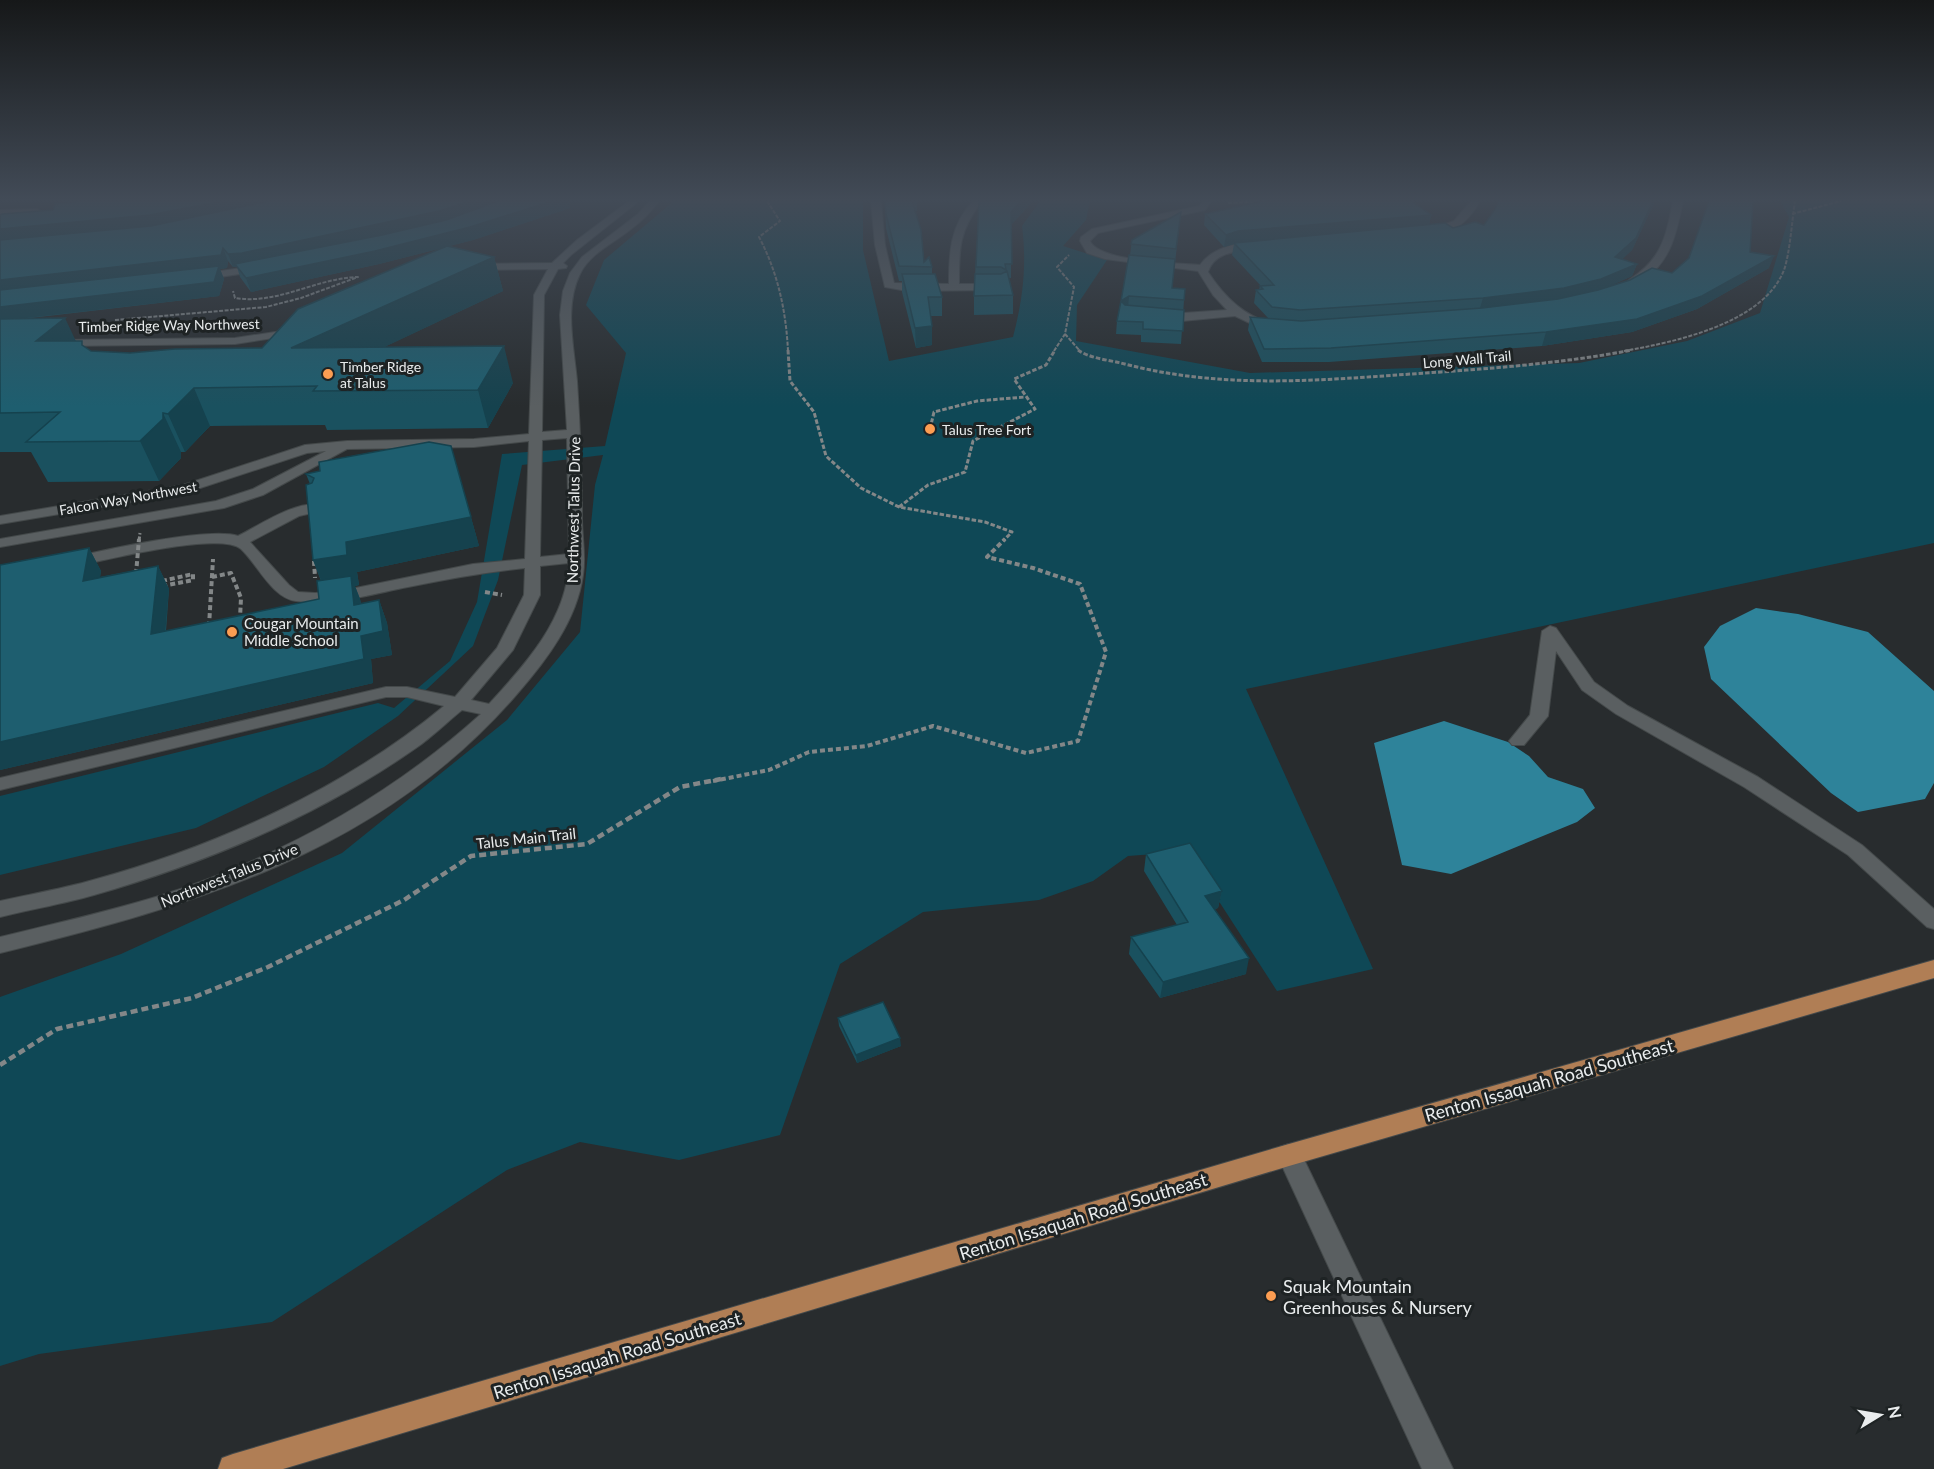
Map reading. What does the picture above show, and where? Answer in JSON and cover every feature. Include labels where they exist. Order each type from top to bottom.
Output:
[{"type":"main road","name":"Renton Issaquah Road Southeast","points":[[233,1469],[1289,1155],[1934,969]]},
{"type":"street","points":[[219,270],[189,274],[232,273],[244,270]]},
{"type":"street","points":[[0,909],[104,884],[210,847],[281,818],[352,780],[411,742],[459,703],[487,673],[524,620],[532,595],[539,295],[552,270]]},
{"type":"street","name":"Northwest Talus Drive","points":[[0,945],[106,919],[180,897],[305,845],[376,804],[440,760],[494,711],[537,659],[568,605],[575,582],[574,434],[566,296],[570,280],[576,270]]},
{"type":"street","points":[[886,270],[889,285],[907,288],[1001,287]]},
{"type":"street","points":[[954,270],[954,287]]},
{"type":"street","points":[[1204,270],[1206,277],[1234,313],[1253,323],[1276,327]]},
{"type":"street","points":[[1619,289],[1651,270]]},
{"type":"street","points":[[1149,316],[1182,318],[1234,313]]},
{"type":"street","name":"Timber Ridge Way Northwest","points":[[42,343],[235,341],[271,337],[309,327]]},
{"type":"street","points":[[224,353],[235,341]]},
{"type":"street","points":[[134,354],[148,342]]},
{"type":"street","name":"Falcon Way Northwest","points":[[0,520],[185,489],[305,449],[347,445],[465,443],[574,434]]},
{"type":"street","points":[[0,543],[230,502],[258,492],[347,445]]},
{"type":"street","points":[[240,541],[294,513],[316,508]]},
{"type":"street","points":[[56,564],[194,538],[229,538],[240,541],[283,588],[294,596],[315,598],[341,596],[473,569],[575,558]]},
{"type":"street","points":[[1518,741],[1539,716],[1550,631],[1588,686],[1622,710],[1751,782],[1856,850],[1934,921]]},
{"type":"street","points":[[0,784],[374,694],[407,692],[494,711]]},
{"type":"street","points":[[1289,1155],[1438,1469]]},
{"type":"path","name":"Talus Main Trail","points":[[0,1065],[57,1029],[192,998],[268,967],[405,900],[471,856],[587,844],[680,787],[769,770],[809,752],[867,746],[933,726],[1026,753],[1078,741],[1106,652],[1080,584],[1033,568],[987,557],[1012,532],[985,522],[899,507],[861,488],[826,456],[814,412],[790,381],[787,329],[774,270]]},
{"type":"path","points":[[899,507],[928,485],[965,472],[973,441],[1035,409],[1014,379],[1046,365],[1065,334],[1074,287],[1059,270]]},
{"type":"path","name":"Long Wall Trail","points":[[1065,334],[1080,352],[1162,374],[1245,382],[1340,379],[1578,360],[1664,344],[1730,322],[1768,295],[1784,270]]},
{"type":"path","points":[[105,322],[267,307],[312,295],[358,277],[319,283],[249,301],[236,298],[231,285],[232,273]]},
{"type":"path","points":[[930,429],[934,412],[977,401],[1026,396]]},
{"type":"path","points":[[136,576],[140,533]]},
{"type":"path","points":[[208,633],[214,559],[210,553]]},
{"type":"path","points":[[133,562],[144,560]]},
{"type":"path","points":[[314,560],[316,582]]},
{"type":"path","points":[[212,577],[231,573],[241,598],[239,626]]},
{"type":"path","points":[[158,582],[193,574],[193,580],[162,586]]},
{"type":"path","points":[[240,618],[250,616]]},
{"type":"shaded area","points":[[600,270],[868,270],[889,361],[1013,337],[1023,270],[1101,270],[1077,305],[1076,341],[1250,373],[1579,363],[1687,341],[1760,313],[1773,270],[1934,270],[1934,543],[1246,689],[1373,969],[1277,991],[1198,869],[1168,853],[1128,856],[1093,881],[1039,900],[923,912],[840,964],[780,1135],[679,1160],[580,1142],[507,1170],[272,1322],[39,1354],[0,1366],[0,997],[121,954],[342,853],[507,720],[580,632],[595,485],[603,455],[522,465],[498,580],[473,646],[398,716],[324,767],[196,828],[0,875],[0,796],[378,703],[394,708],[450,661],[477,602],[502,454],[605,446],[626,353],[586,305]]},
{"type":"shaded area","points":[[1756,608],[1798,614],[1868,632],[1934,691],[1934,783],[1925,799],[1858,812],[1831,793],[1711,679],[1704,647],[1720,626]]},
{"type":"shaded area","points":[[1444,721],[1508,742],[1529,756],[1548,777],[1583,789],[1595,808],[1577,822],[1451,874],[1402,865],[1374,743]]},
{"type":"building","points":[[0,270],[92,270],[0,280]]},
{"type":"building","points":[[187,270],[218,270],[214,282],[0,307],[0,290]]},
{"type":"building","points":[[239,270],[286,270],[246,278]]},
{"type":"building","points":[[391,270],[466,270],[291,348],[504,346],[478,390],[313,391],[317,386],[194,388],[168,414],[163,413],[163,419],[140,441],[26,442],[60,412],[0,413],[0,319],[65,318],[36,341],[82,341],[82,345],[91,351],[130,353],[175,349],[262,348],[298,309]]},
{"type":"building","points":[[1126,270],[1174,270],[1172,288],[1185,289],[1184,300],[1129,296],[1121,301]]},
{"type":"building","points":[[1259,270],[1624,270],[1601,279],[1564,288],[1483,298],[1300,310],[1272,307],[1256,290],[1263,289],[1260,286],[1274,285]]},
{"type":"building","points":[[1649,270],[1672,273],[1676,270],[1750,270],[1702,296],[1637,319],[1546,332],[1331,348],[1264,349],[1250,317],[1301,321],[1482,308],[1558,299],[1598,290],[1630,280]]},
{"type":"building","points":[[1007,271],[1013,295],[974,296],[975,274],[1001,274]]},
{"type":"building","points":[[902,274],[935,274],[942,297],[928,297],[932,326],[915,328]]},
{"type":"building","points":[[1121,301],[1125,305],[1184,310],[1183,331],[1143,329],[1143,322],[1117,321]]},
{"type":"building","points":[[429,442],[451,446],[471,517],[346,542],[347,555],[313,560],[306,485],[312,483],[314,478],[306,474],[320,471],[319,462]]},
{"type":"building","name":"Cougar Mountain Middle School","points":[[89,548],[83,581],[158,566],[151,634],[319,599],[317,581],[351,576],[354,605],[379,600],[383,631],[361,636],[364,659],[0,742],[0,565]]},
{"type":"building","points":[[1190,843],[1222,891],[1205,896],[1249,958],[1163,982],[1131,937],[1188,922],[1146,854]]},
{"type":"building","points":[[883,1002],[900,1038],[856,1055],[838,1018]]},
{"type":"place","name":"Timber Ridge at Talus","points":[[328,374]]},
{"type":"place","name":"Talus Tree Fort","points":[[930,429]]},
{"type":"place","name":"Cougar Mountain Middle School","points":[[232,632]]},
{"type":"place","name":"Squak Mountain Greenhouses & Nursery","points":[[1271,1296]]}]
